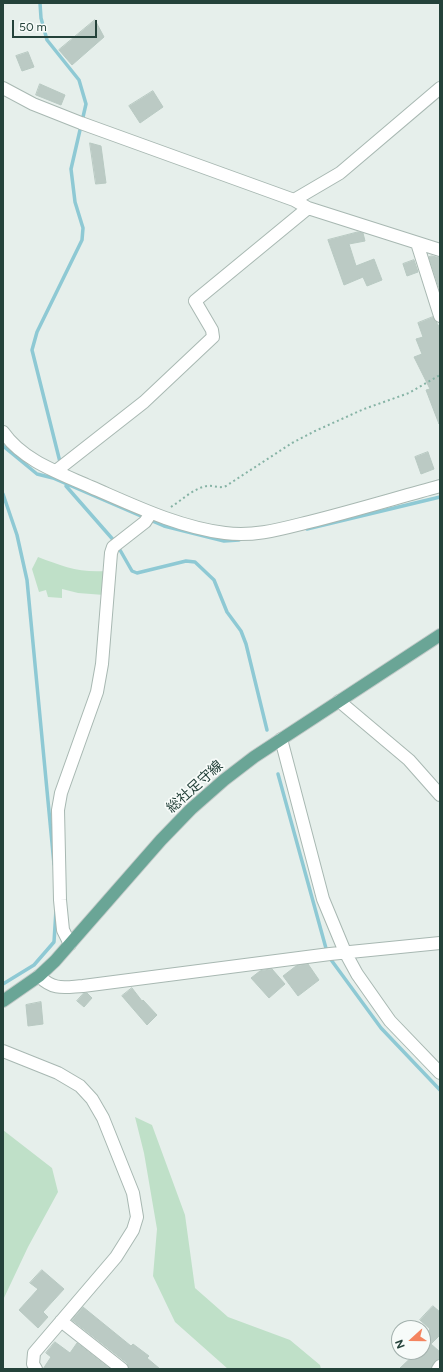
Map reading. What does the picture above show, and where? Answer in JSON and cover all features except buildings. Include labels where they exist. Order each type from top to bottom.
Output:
[{"type":"main road","name":"総社足守線","points":[[3,1000],[39,976],[70,944],[161,840],[191,809],[224,780],[281,739],[440,635]]},
{"type":"street","points":[[3,88],[33,104],[81,123],[294,200],[308,208],[440,250]]},
{"type":"street","points":[[294,200],[340,173],[440,88]]},
{"type":"street","points":[[56,471],[144,402],[213,337],[212,330],[195,300],[308,208]]},
{"type":"street","points":[[417,243],[440,316]]},
{"type":"street","points":[[3,432],[9,441],[33,460],[151,517],[226,534],[262,533],[337,515],[440,486]]},
{"type":"street","points":[[70,944],[63,930],[60,900],[58,810],[61,793],[97,692],[102,664],[111,553],[116,544],[151,517]]},
{"type":"street","points":[[339,701],[409,760],[440,795]]},
{"type":"street","points":[[281,739],[323,898],[345,952],[357,974],[390,1021],[440,1073]]},
{"type":"street","points":[[39,976],[52,986],[61,988],[327,954],[440,943]]},
{"type":"street","points":[[3,1051],[58,1073],[80,1086],[92,1099],[103,1118],[133,1194],[137,1217],[133,1230],[116,1257],[34,1353],[33,1364],[36,1369]]},
{"type":"street","points":[[62,1321],[122,1369]]},
{"type":"path","points":[[151,517],[200,488],[210,485],[223,488],[292,442],[364,409],[409,394],[440,375]]},
{"type":"green space","points":[[38,557],[79,570],[106,571],[104,595],[78,593],[62,589],[62,598],[48,597],[46,590],[39,592],[32,569]]},
{"type":"green space","points":[[135,1117],[152,1125],[185,1215],[195,1288],[228,1317],[290,1340],[320,1365],[321,1369],[228,1369],[175,1322],[153,1276],[157,1229],[144,1153]]},
{"type":"green space","points":[[3,1130],[52,1168],[58,1192],[28,1247],[3,1300]]},
{"type":"waterway","points":[[40,3],[41,18],[47,40],[79,80],[86,104],[71,169],[75,202],[83,228],[82,240],[37,332],[32,350],[60,462]]},
{"type":"waterway","points":[[3,446],[37,474],[53,478],[164,526],[224,541],[239,540]]},
{"type":"waterway","points":[[66,486],[116,543],[132,571],[137,573],[186,561],[195,562],[214,580],[227,612],[241,631],[246,644],[267,730]]},
{"type":"waterway","points":[[3,494],[17,535],[27,580],[54,864]]},
{"type":"waterway","points":[[307,529],[440,497]]},
{"type":"waterway","points":[[278,774],[327,952]]},
{"type":"waterway","points":[[3,984],[34,965],[54,942],[56,910]]},
{"type":"waterway","points":[[329,957],[381,1028],[440,1090]]}]
